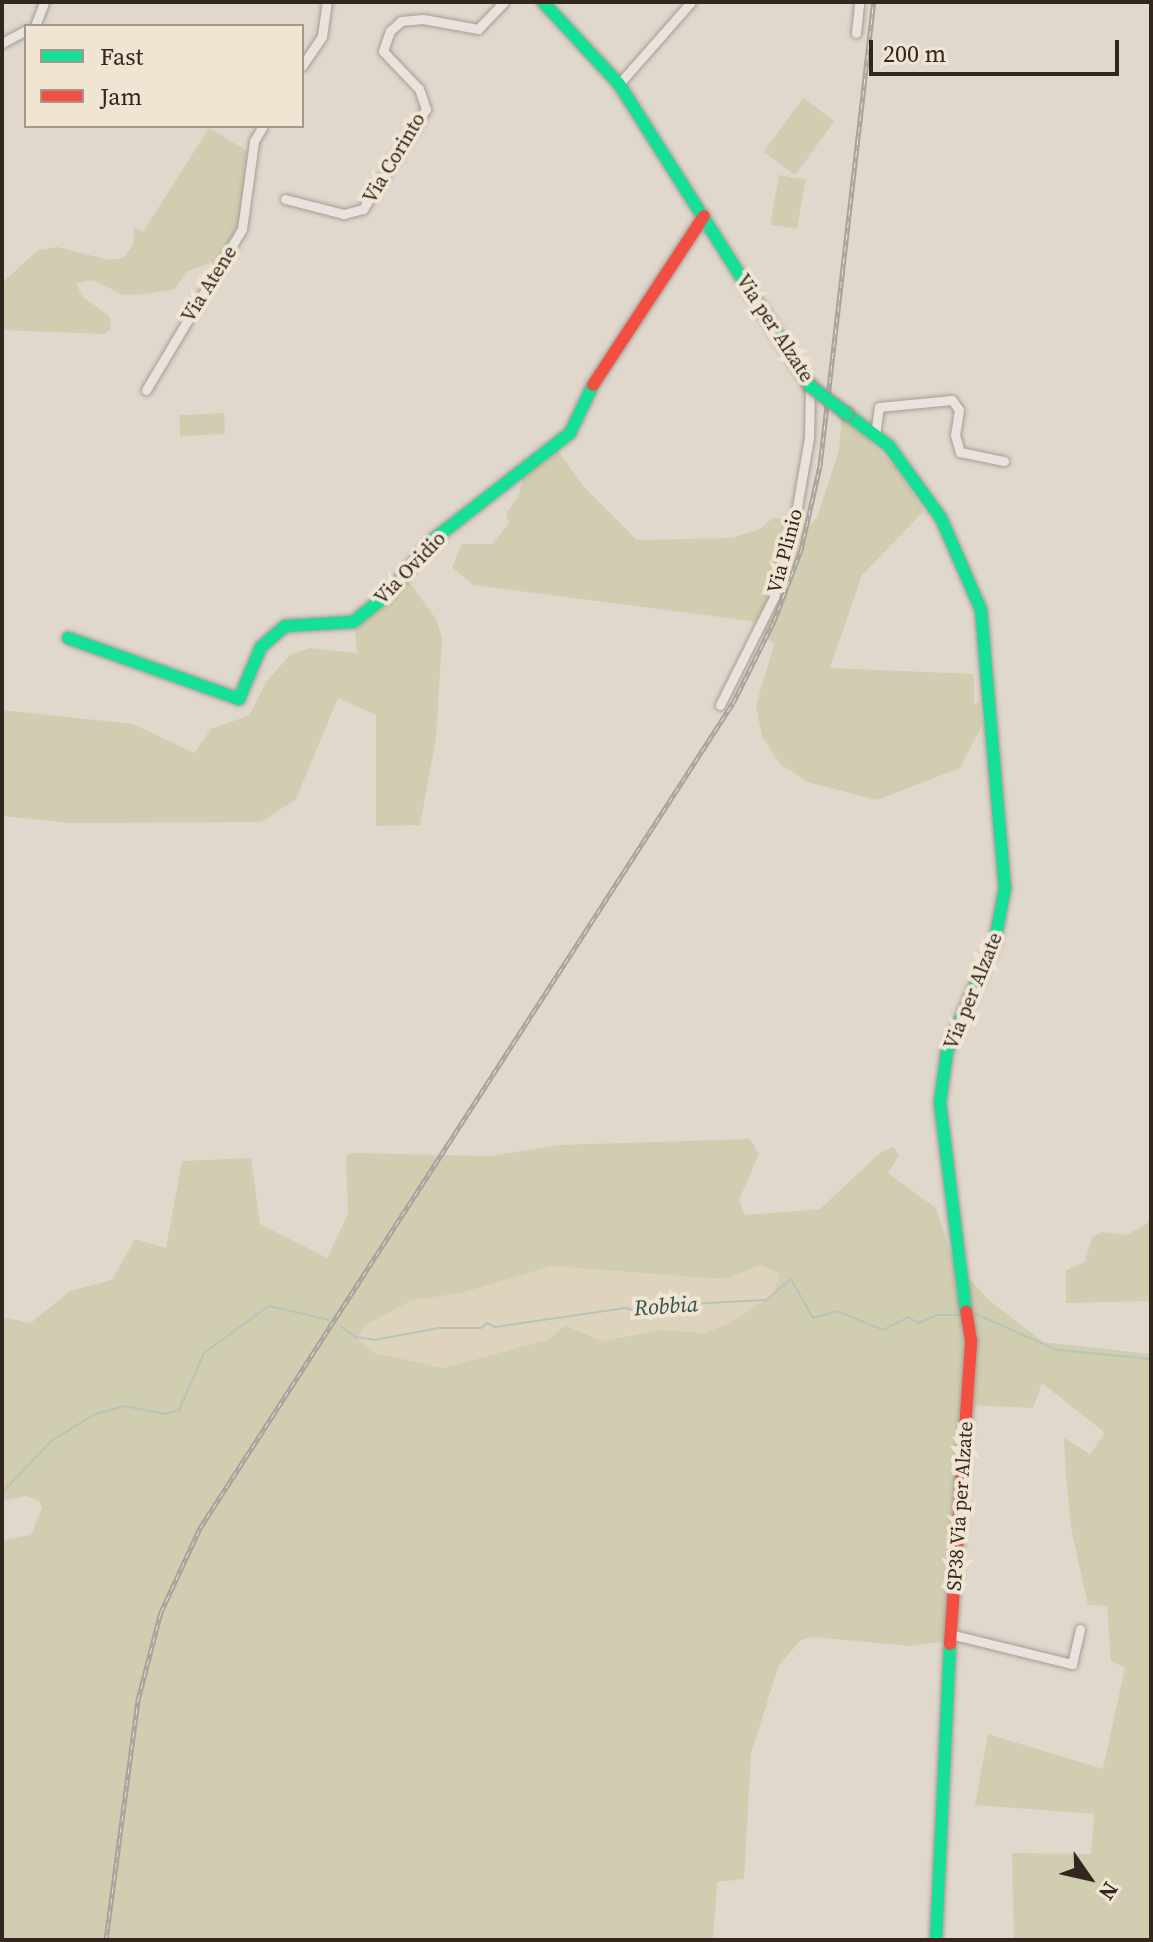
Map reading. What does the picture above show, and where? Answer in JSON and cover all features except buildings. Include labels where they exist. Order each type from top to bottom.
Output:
[{"type":"street","points":[[36,24],[44,2]]},
{"type":"street","points":[[304,63],[322,36],[327,2]]},
{"type":"street","name":"Via Corinto","points":[[285,199],[344,214],[363,209],[426,109],[419,89],[383,51],[390,31],[401,21],[423,19],[478,29],[504,2]]},
{"type":"street","name":"Via per Alzate","points":[[543,2],[619,84],[810,386],[889,446],[941,518],[981,610],[1004,904],[995,940],[956,1028],[943,1075]]},
{"type":"street","points":[[619,84],[691,2]]},
{"type":"street","points":[[856,33],[859,2]]},
{"type":"street","points":[[2,43],[24,31]]},
{"type":"street","name":"Via Atene","points":[[146,390],[242,229],[254,141],[262,128]]},
{"type":"street","name":"Via Ovidio","points":[[68,638],[239,699],[261,647],[285,626],[353,622],[387,595],[434,539],[570,433],[592,387],[704,216]]},
{"type":"street","name":"Via Plinio","points":[[720,705],[774,597],[796,513],[809,438],[810,386]]},
{"type":"street","points":[[875,435],[879,407],[952,400],[959,410],[955,435],[960,452],[1004,461]]},
{"type":"street","name":"SP38 Via per Alzate","points":[[936,1940],[950,1634],[971,1341],[941,1142],[943,1075]]},
{"type":"street","points":[[950,1634],[1072,1664],[1080,1629]]},
{"type":"shaded area","points":[[803,98],[835,121],[795,175],[764,152]]},
{"type":"shaded area","points":[[209,128],[247,151],[240,224],[220,259],[186,272],[175,289],[147,294],[123,295],[93,280],[77,283],[81,295],[110,317],[111,329],[104,334],[2,330],[2,283],[38,250],[57,247],[109,260],[123,258],[133,245],[134,227],[143,232]]},
{"type":"shaded area","points":[[779,175],[806,180],[797,229],[770,224]]},
{"type":"shaded area","points":[[224,413],[225,434],[180,436],[179,415]]},
{"type":"shaded area","points":[[842,414],[895,467],[924,511],[862,575],[830,668],[974,674],[974,703],[979,703],[982,725],[960,768],[877,800],[808,782],[780,764],[762,737],[756,705],[774,645],[751,621],[473,585],[452,567],[462,544],[492,544],[509,523],[506,514],[518,497],[529,458],[553,443],[583,486],[637,540],[732,538],[760,529],[774,517],[808,527],[817,518],[839,450]]},
{"type":"shaded area","points":[[406,578],[436,619],[442,638],[436,738],[420,825],[376,826],[376,715],[338,698],[296,799],[261,822],[71,823],[2,816],[2,710],[133,724],[194,753],[211,729],[250,715],[266,682],[291,654],[310,648],[357,653],[355,630]]},
{"type":"shaded area","points":[[750,1139],[759,1154],[739,1200],[745,1215],[820,1209],[881,1152],[893,1147],[899,1155],[888,1173],[936,1208],[953,1261],[989,1300],[1043,1342],[1151,1354],[1151,1940],[1014,1940],[1012,1853],[1091,1854],[1094,1814],[975,1805],[988,1734],[1103,1769],[1125,1668],[1111,1661],[1107,1606],[1088,1605],[1071,1528],[1066,1476],[1064,1438],[1090,1454],[1105,1433],[1042,1383],[1033,1408],[968,1405],[955,1640],[910,1646],[812,1637],[801,1640],[779,1665],[751,1753],[744,1879],[717,1882],[713,1940],[2,1940],[2,1540],[31,1535],[42,1508],[39,1501],[26,1496],[2,1501],[2,1317],[31,1323],[70,1291],[112,1280],[135,1239],[166,1248],[182,1161],[251,1158],[260,1224],[327,1258],[348,1214],[346,1156],[352,1153],[490,1156],[559,1145]],"holes":[[[761,1265],[779,1273],[774,1294],[728,1324],[704,1333],[659,1330],[602,1341],[565,1325],[550,1339],[444,1368],[374,1353],[357,1338],[364,1326],[410,1301],[465,1292],[552,1266],[727,1278]]]},
{"type":"shaded area","points":[[1151,1221],[1151,1301],[1066,1303],[1066,1270],[1085,1262],[1092,1237],[1103,1232],[1127,1235]]},
{"type":"shaded area","points":[[761,1265],[779,1273],[774,1294],[728,1324],[704,1333],[630,1334],[602,1341],[571,1326],[543,1342],[444,1368],[374,1353],[357,1338],[364,1326],[410,1301],[465,1292],[552,1266],[707,1278]]},
{"type":"waterway","name":"Robbia","points":[[340,1326],[356,1337],[374,1340],[439,1328],[481,1328],[487,1323],[495,1327],[626,1308],[637,1312],[654,1306],[766,1300],[791,1279],[813,1318],[837,1311],[883,1330],[908,1317],[919,1323],[936,1315],[960,1315]]},
{"type":"waterway","name":"Robbia","points":[[2,1493],[51,1441],[95,1414],[124,1406],[165,1414],[179,1410],[204,1353],[269,1306],[329,1320]]},
{"type":"waterway","points":[[976,1314],[1057,1350],[1151,1359]]},
{"type":"railway","points":[[106,1940],[138,1700],[161,1612],[200,1528],[733,703],[774,621],[801,550],[820,466],[874,2]]},
{"type":"traffic: fast","points":[[543,2],[619,84],[810,386]]},
{"type":"traffic: fast","points":[[68,638],[239,699],[261,647],[285,626],[353,622],[387,595],[434,539],[570,433],[593,385]]},
{"type":"traffic: fast","points":[[810,386],[847,414]]},
{"type":"traffic: fast","points":[[847,414],[889,446],[941,518],[981,610],[1005,888],[995,940],[947,1051],[940,1103],[966,1311]]},
{"type":"traffic: fast","points":[[936,1940],[950,1644]]},
{"type":"traffic: jam","points":[[593,385],[704,216]]},
{"type":"traffic: jam","points":[[950,1644],[971,1341],[966,1311]]}]
